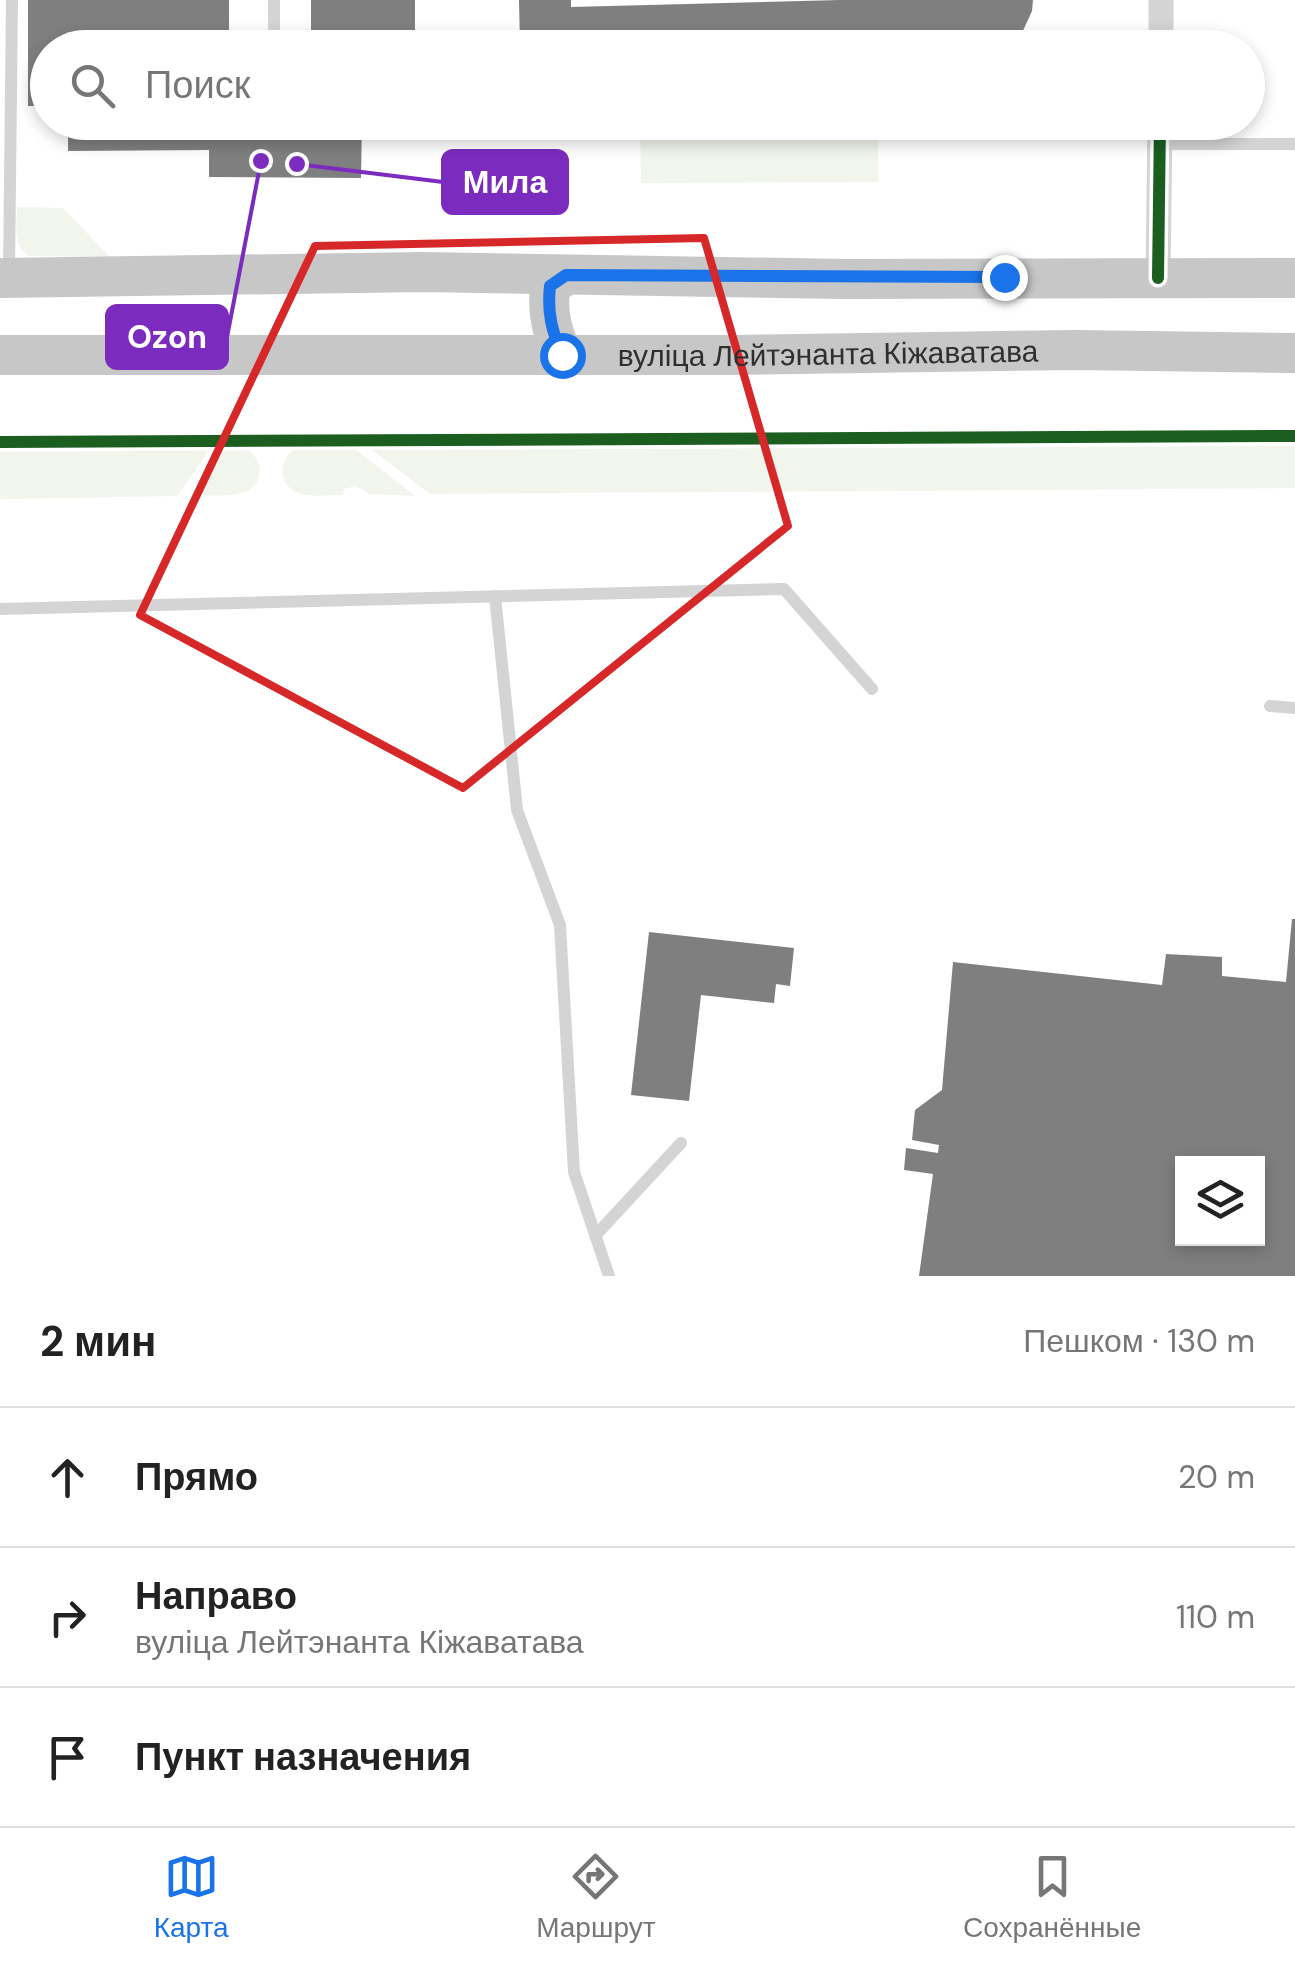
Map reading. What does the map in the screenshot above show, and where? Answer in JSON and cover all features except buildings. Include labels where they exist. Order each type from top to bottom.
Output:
[{"type":"main road","points":[[4,278],[423,272],[1295,278]]},
{"type":"main road","points":[[562,355],[547,308],[550,286],[566,275]]},
{"type":"main road","name":"вуліца Лейтэнанта Кіжаватава","points":[[0,356],[1076,350],[1295,353]]},
{"type":"street","points":[[1161,0],[1161,30]]},
{"type":"street","points":[[1158,278],[1160,140]]},
{"type":"lane","points":[[4,278],[12,0]]},
{"type":"lane","points":[[274,0],[274,28]]},
{"type":"lane","points":[[1246,140],[1295,144]]},
{"type":"lane","points":[[0,609],[784,588],[872,689]]},
{"type":"lane","points":[[495,596],[517,810],[560,925],[574,1172],[609,1276]]},
{"type":"lane","points":[[1270,706],[1295,708]]},
{"type":"lane","points":[[596,1236],[680,1143]]},
{"type":"highlighted area","points":[[704,238],[788,526],[463,788],[140,615],[315,246]]},
{"type":"shaded area","points":[[640,140],[878,140],[878,182],[641,183]]},
{"type":"shaded area","points":[[17,207],[63,208],[110,257],[29,256],[18,241]]},
{"type":"shaded area","points":[[1295,446],[1295,488],[430,494],[372,450]]},
{"type":"shaded area","points":[[248,449],[259,467],[254,486],[235,494],[191,495],[220,450]]},
{"type":"shaded area","points":[[294,449],[356,450],[415,496],[369,494],[356,486],[344,489],[343,495],[301,494],[288,485],[282,473],[285,460]]},
{"type":"shaded area","points":[[0,450],[209,450],[177,496],[0,499]]},
{"type":"cycle path","points":[[1158,278],[1160,140]]},
{"type":"cycle path","points":[[0,442],[1295,436]]},
{"type":"place","name":"Ozon","points":[[261,161]]},
{"type":"place","name":"Мила","points":[[297,164]]},
{"type":"route","points":[[562,355],[547,308],[550,286],[566,275],[1004,277]]}]
